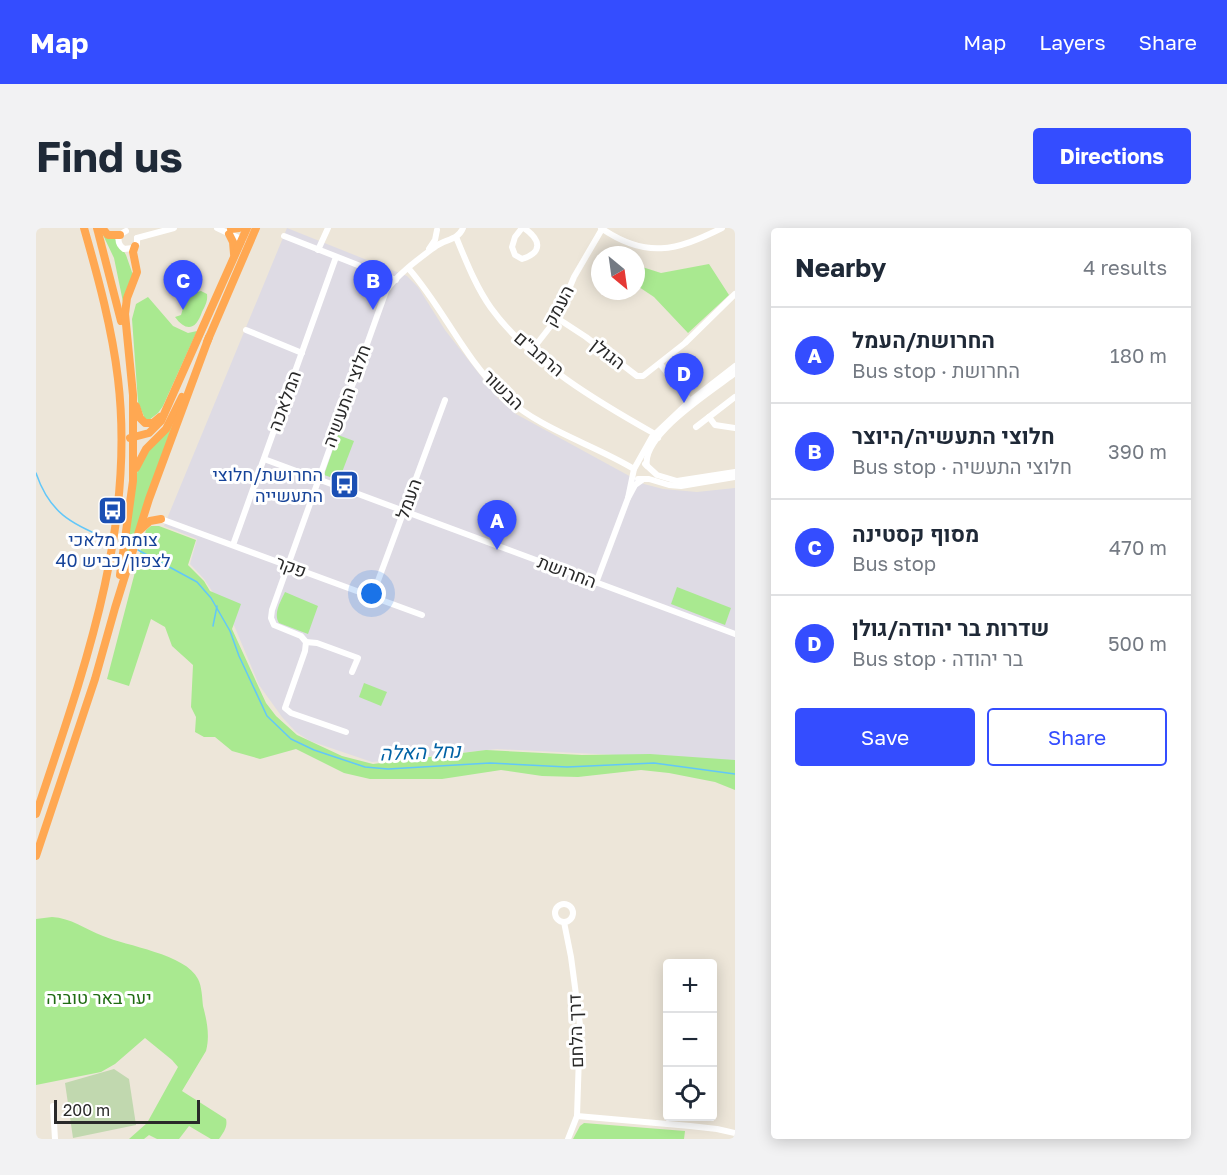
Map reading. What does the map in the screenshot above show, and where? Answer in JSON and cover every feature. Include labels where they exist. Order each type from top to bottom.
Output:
[{"type":"highway","points":[[36,814],[85,667],[102,605],[115,530],[122,441],[118,375],[103,300],[84,228]]},
{"type":"highway","points":[[97,228],[128,351]]},
{"type":"highway","points":[[102,228],[108,235],[124,231]]},
{"type":"highway","points":[[134,441],[152,430],[161,421],[244,234],[256,228]]},
{"type":"highway","points":[[234,255],[230,230],[244,234]]},
{"type":"highway","points":[[36,856],[95,679],[114,608],[149,499],[209,337],[244,234]]},
{"type":"highway","points":[[114,608],[133,481],[133,395],[126,303],[137,272],[133,252],[136,242]]},
{"type":"highway","points":[[133,481],[141,457],[166,429],[209,337]]},
{"type":"highway","points":[[133,395],[138,414],[145,423],[150,424],[156,421],[166,410]]},
{"type":"highway","points":[[122,441],[144,444],[158,437]]},
{"type":"highway","points":[[149,499],[153,511],[161,519]]},
{"type":"highway","points":[[138,535],[146,523],[154,519],[161,519]]},
{"type":"street","points":[[136,242],[134,233],[124,231],[118,241],[122,248],[128,250],[136,242],[174,228]]},
{"type":"street","points":[[217,228],[230,230]]},
{"type":"street","points":[[318,250],[328,228]]},
{"type":"street","name":"חלוצי התעשיה","points":[[306,642],[301,636],[278,628],[272,622],[272,610],[382,299],[389,286],[439,244],[453,238],[463,228]]},
{"type":"street","points":[[523,228],[536,237],[537,244],[536,250],[522,259],[515,255],[512,247],[523,228]]},
{"type":"street","points":[[601,229],[644,248],[672,249],[722,228]]},
{"type":"street","points":[[436,229],[443,238],[453,238]]},
{"type":"street","name":"חלוצי התעשיה","points":[[424,257],[435,240],[436,229]]},
{"type":"street","name":"העמק","points":[[532,350],[557,318],[574,277],[601,229]]},
{"type":"street","points":[[284,236],[396,280]]},
{"type":"street","name":"הרמב\"ם","points":[[453,238],[490,306],[503,322],[532,350],[583,390],[656,436]]},
{"type":"street","name":"המלאכה","points":[[233,545],[336,257]]},
{"type":"street","name":"הבשור","points":[[410,269],[430,294],[473,359],[506,397],[554,430],[635,470]]},
{"type":"street","name":"הגולן","points":[[557,318],[637,376],[649,373],[660,364],[735,294]]},
{"type":"street","points":[[246,330],[302,352]]},
{"type":"street","points":[[660,364],[690,401]]},
{"type":"street","points":[[628,498],[636,485],[649,476],[648,453],[656,436],[690,401],[735,366]]},
{"type":"street","points":[[596,583],[628,498],[635,470],[646,445],[735,373]]},
{"type":"street","points":[[696,427],[735,397]]},
{"type":"street","name":"העמל","points":[[372,597],[445,400]]},
{"type":"street","points":[[709,417],[715,425],[735,428]]},
{"type":"street","name":"החרושת","points":[[264,459],[735,634]]},
{"type":"street","points":[[635,470],[643,464],[657,475],[677,481],[735,472]]},
{"type":"street","points":[[635,470],[637,478],[681,486],[735,477]]},
{"type":"street","name":"פקר","points":[[161,519],[422,615]]},
{"type":"street","points":[[346,732],[291,713],[285,708],[306,642],[317,643],[358,658],[352,672]]},
{"type":"street","name":"דרך הלחם","points":[[564,922],[580,1025],[577,1116],[568,1139]]},
{"type":"street","points":[[53,1106],[55,1139]]},
{"type":"street","points":[[577,1116],[690,1126],[735,1133]]},
{"type":"shaded area","points":[[287,228],[407,276],[418,287],[445,330],[498,398],[516,414],[644,484],[663,489],[697,492],[735,488],[735,761],[497,749],[372,762],[310,741],[296,732],[282,717],[259,685],[233,623],[204,579],[190,564],[197,539],[164,526]]},
{"type":"green space","points":[[103,235],[115,239],[120,245],[133,275],[123,302],[114,258]]},
{"type":"green space","points":[[709,264],[729,295],[688,333],[654,297],[645,291],[645,268],[661,273]]},
{"type":"green space","points":[[201,291],[207,294],[206,303],[197,322],[187,327],[175,317],[181,315],[187,303],[182,296]]},
{"type":"green space","points":[[148,297],[173,326],[188,333],[197,331],[163,406],[149,420],[145,419],[138,402],[132,319],[136,304]]},
{"type":"green space","points":[[177,411],[129,555],[125,554],[136,476],[142,458]]},
{"type":"green space","points":[[338,435],[354,441],[339,480],[324,475]]},
{"type":"green space","points":[[151,526],[159,526],[196,540],[188,565],[204,581],[210,591],[241,604],[232,629],[266,703],[276,716],[297,735],[342,756],[373,764],[486,750],[582,755],[650,754],[735,760],[735,790],[715,782],[641,770],[578,777],[542,776],[501,770],[442,779],[370,779],[344,773],[296,749],[260,759],[232,751],[215,737],[204,737],[195,732],[196,717],[191,707],[193,665],[172,646],[165,627],[151,619],[129,686],[107,679],[146,530]]},
{"type":"green space","points":[[677,587],[731,608],[725,625],[671,604]]},
{"type":"green space","points":[[285,592],[318,606],[308,634],[279,623],[277,611]]},
{"type":"green space","points":[[364,683],[387,692],[381,706],[359,697]]},
{"type":"green space","name":"יער באר טוביה","points":[[52,917],[65,919],[113,940],[169,957],[191,970],[198,979],[207,1023],[207,1045],[206,1051],[182,1091],[226,1119],[226,1127],[219,1139],[211,1139],[189,1126],[179,1139],[157,1139],[149,1135],[144,1139],[129,1139],[147,1123],[178,1067],[145,1038],[115,1064],[101,1072],[36,1085],[36,919]]},
{"type":"green space","points":[[114,1069],[129,1079],[136,1125],[73,1138],[65,1083]]},
{"type":"green space","points":[[584,1123],[685,1131],[684,1139],[573,1139]]},
{"type":"waterway","name":"נחל האלה","points":[[36,473],[48,498],[63,515],[72,522],[106,538]]},
{"type":"waterway","name":"נחל האלה","points":[[138,550],[197,582],[211,598],[230,631],[267,716],[291,739],[314,750],[365,767],[388,769],[490,763],[567,767],[654,763],[735,774]]},
{"type":"waterway","points":[[213,626],[217,606]]},
{"type":"place","name":"מסוף קסטינה","points":[[183,310]]},
{"type":"place","name":"חלוצי התעשיה/היוצר","points":[[373,310]]},
{"type":"place","name":"שדרות בר יהודה/גולן","points":[[684,403]]},
{"type":"place","name":"החרושת/חלוצי התעשייה","points":[[344,485]]},
{"type":"place","name":"צומת מלאכי לצפון/כביש 40","points":[[113,511]]},
{"type":"place","name":"החרושת/העמל","points":[[497,550]]}]
